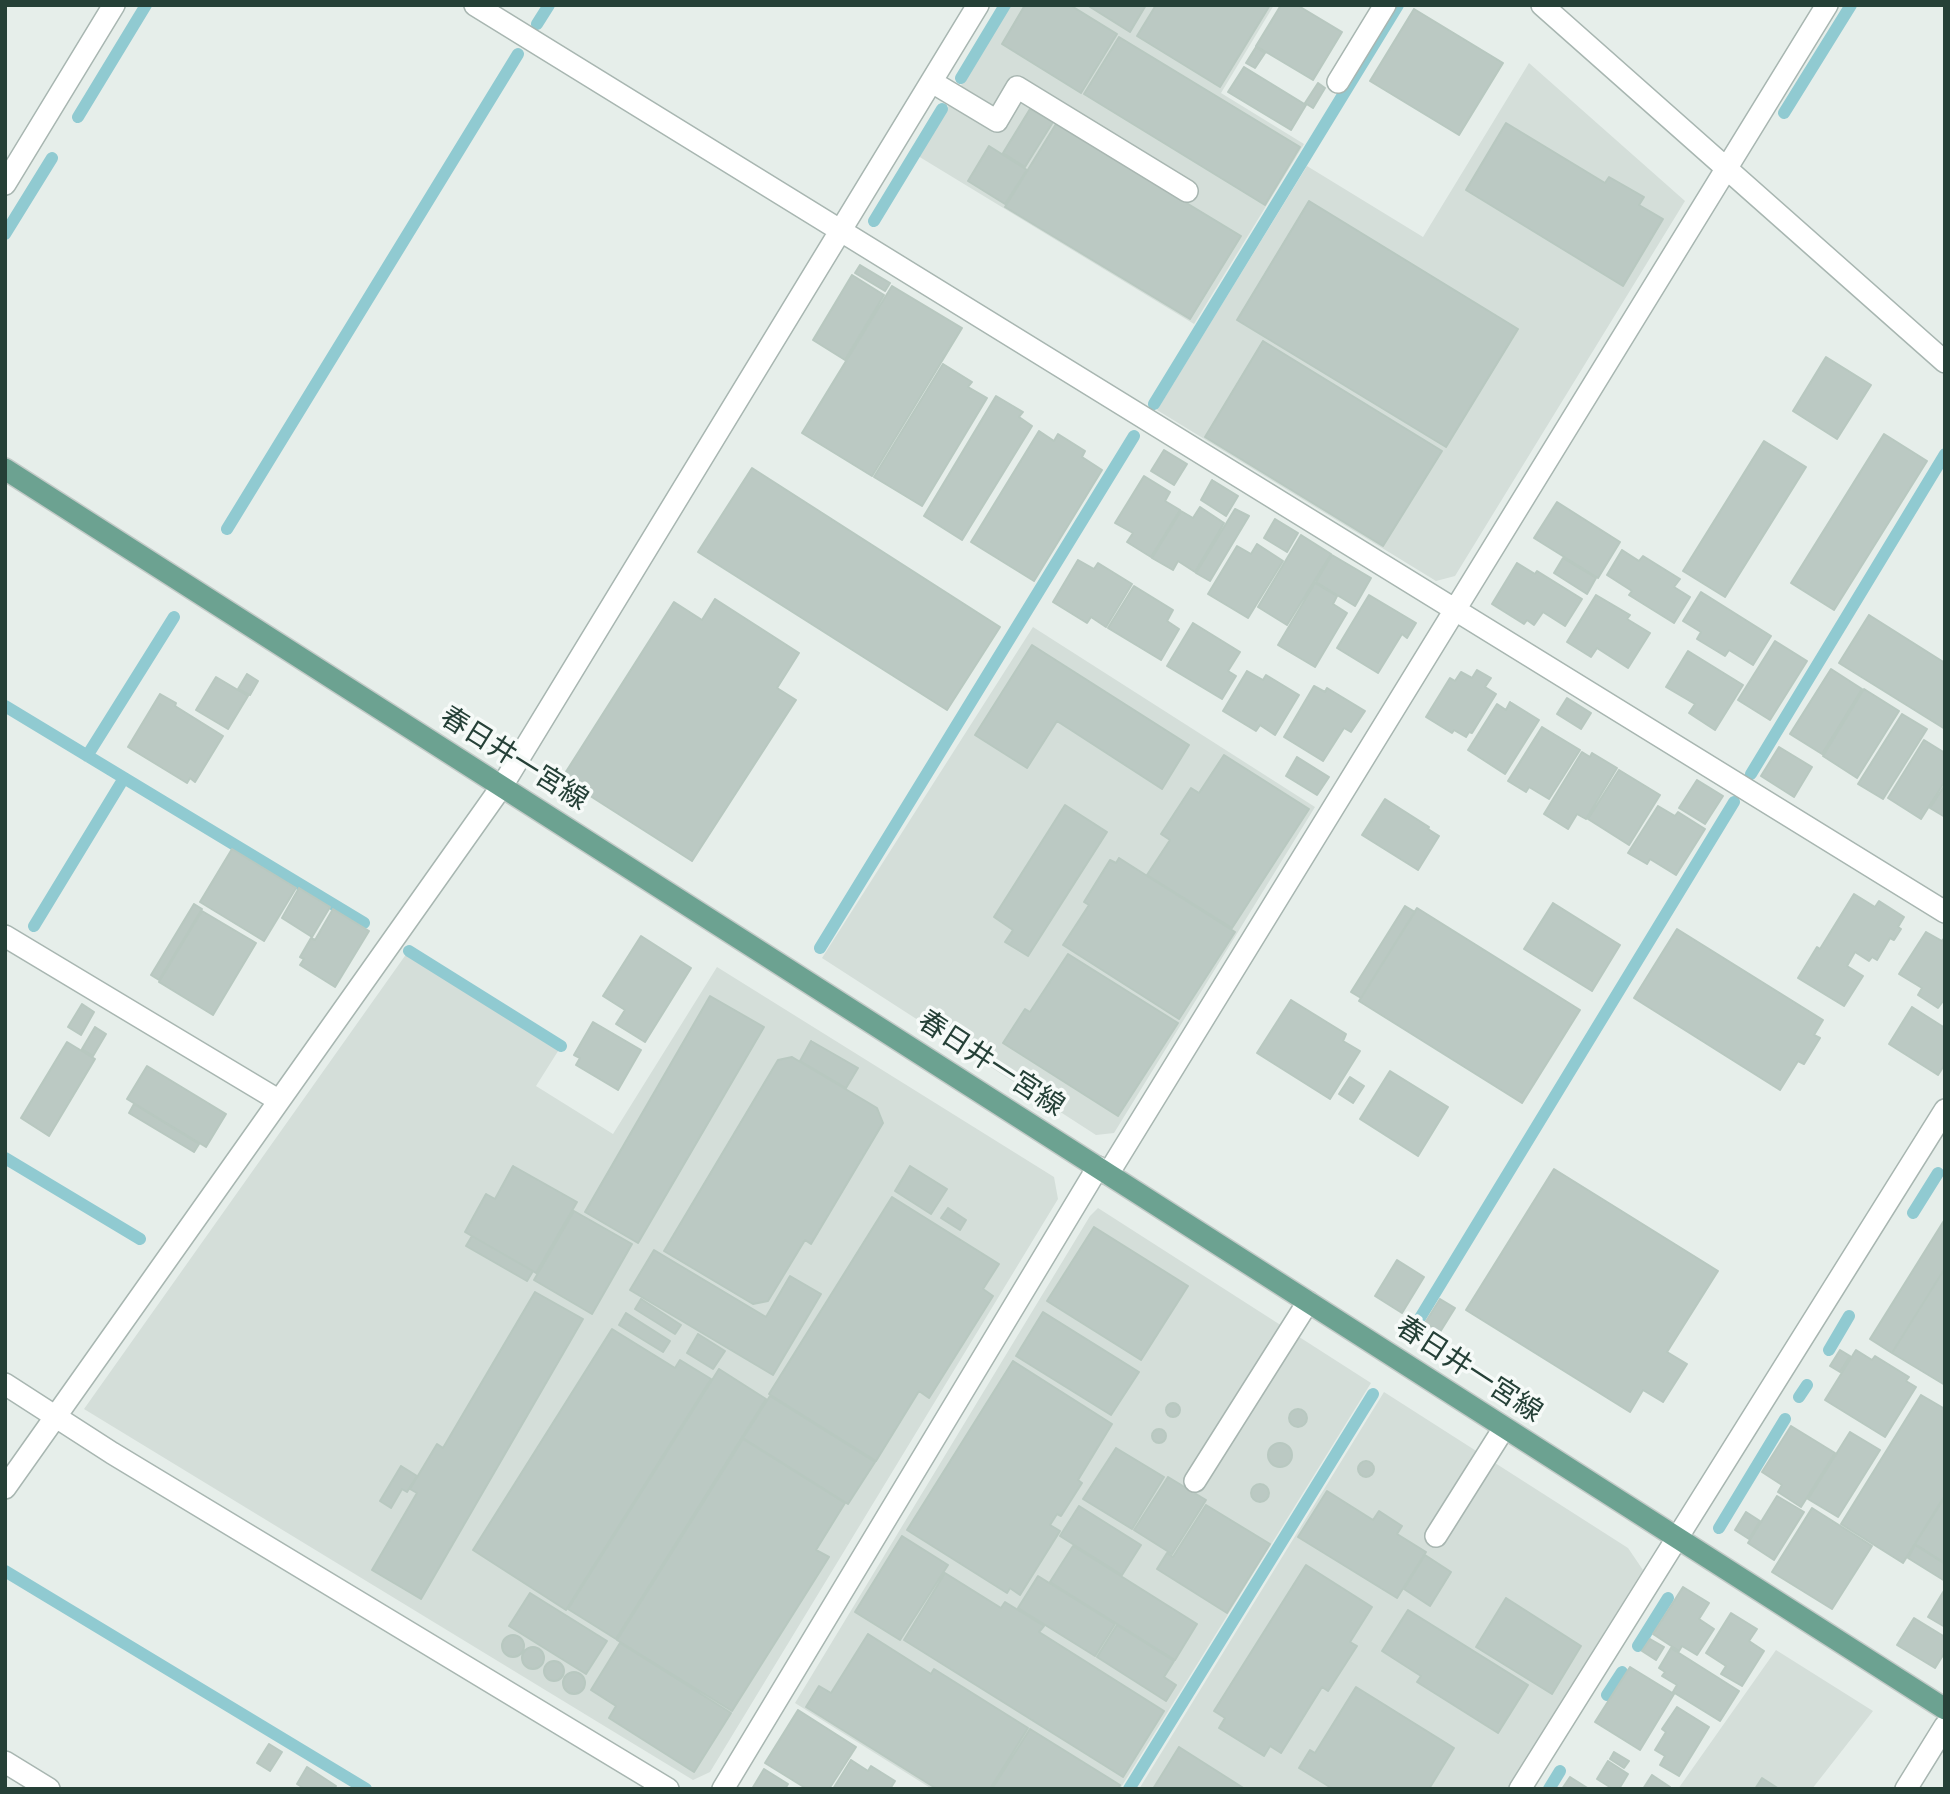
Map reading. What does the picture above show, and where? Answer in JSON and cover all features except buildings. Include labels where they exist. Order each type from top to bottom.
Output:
[{"type":"main road","name":"春日井一宮線","points":[[5,469],[1945,1709]]},
{"type":"street","points":[[5,184],[114,5]]},
{"type":"street","points":[[475,5],[1945,912]]},
{"type":"street","points":[[5,1488],[502,786],[978,5]]},
{"type":"street","points":[[1339,82],[1385,5]]},
{"type":"street","points":[[1542,5],[1945,362]]},
{"type":"street","points":[[723,1789],[1827,5]]},
{"type":"street","points":[[932,82],[997,121],[1017,88],[1187,191]]},
{"type":"street","points":[[5,936],[278,1100]]},
{"type":"street","points":[[1521,1789],[1945,1110]]},
{"type":"street","points":[[1195,1481],[1308,1302]]},
{"type":"street","points":[[5,1384],[57,1415],[112,1453],[667,1789]]},
{"type":"street","points":[[1436,1536],[1504,1428]]},
{"type":"street","points":[[1906,1789],[1945,1726]]},
{"type":"street","points":[[5,1762],[49,1789]]},
{"type":"shaded area","points":[[1010,5],[1274,5],[1221,93],[1304,144],[1194,324],[918,156]]},
{"type":"shaded area","points":[[1529,63],[1685,201],[1455,576],[1436,581],[1157,410],[1307,166],[1423,237]]},
{"type":"shaded area","points":[[1033,627],[1315,807],[1114,1133],[1096,1135],[822,958]]},
{"type":"shaded area","points":[[407,953],[560,1048],[536,1086],[613,1134],[717,967],[1054,1177],[1058,1199],[710,1772],[693,1780],[84,1409]]},
{"type":"shaded area","points":[[1098,1208],[1371,1383],[1120,1789],[932,1789],[795,1703],[1090,1216]]},
{"type":"shaded area","points":[[1384,1392],[1628,1548],[1643,1570],[1507,1789],[1139,1789]]},
{"type":"shaded area","points":[[1776,1650],[1873,1711],[1812,1789],[1678,1789]]},
{"type":"waterway","points":[[78,117],[146,5]]},
{"type":"waterway","points":[[537,24],[549,5]]},
{"type":"waterway","points":[[961,78],[1005,5]]},
{"type":"waterway","points":[[1154,404],[1398,5]]},
{"type":"waterway","points":[[1784,113],[1851,5]]},
{"type":"waterway","points":[[227,529],[518,54]]},
{"type":"waterway","points":[[874,221],[942,109]]},
{"type":"waterway","points":[[5,234],[52,158]]},
{"type":"waterway","points":[[820,948],[1134,436]]},
{"type":"waterway","points":[[1751,774],[1945,454]]},
{"type":"waterway","points":[[87,756],[174,617]]},
{"type":"waterway","points":[[5,706],[364,923]]},
{"type":"waterway","points":[[34,926],[124,778]]},
{"type":"waterway","points":[[1412,1331],[1734,802]]},
{"type":"waterway","points":[[409,951],[561,1046]]},
{"type":"waterway","points":[[5,1158],[140,1239]]},
{"type":"waterway","points":[[1913,1213],[1938,1173]]},
{"type":"waterway","points":[[1829,1350],[1849,1316]]},
{"type":"waterway","points":[[1799,1397],[1807,1385]]},
{"type":"waterway","points":[[1129,1789],[1373,1394]]},
{"type":"waterway","points":[[1719,1528],[1785,1419]]},
{"type":"waterway","points":[[5,1571],[366,1789]]},
{"type":"waterway","points":[[1638,1646],[1668,1598]]},
{"type":"waterway","points":[[1607,1695],[1622,1672]]},
{"type":"waterway","points":[[1549,1789],[1560,1771]]}]
